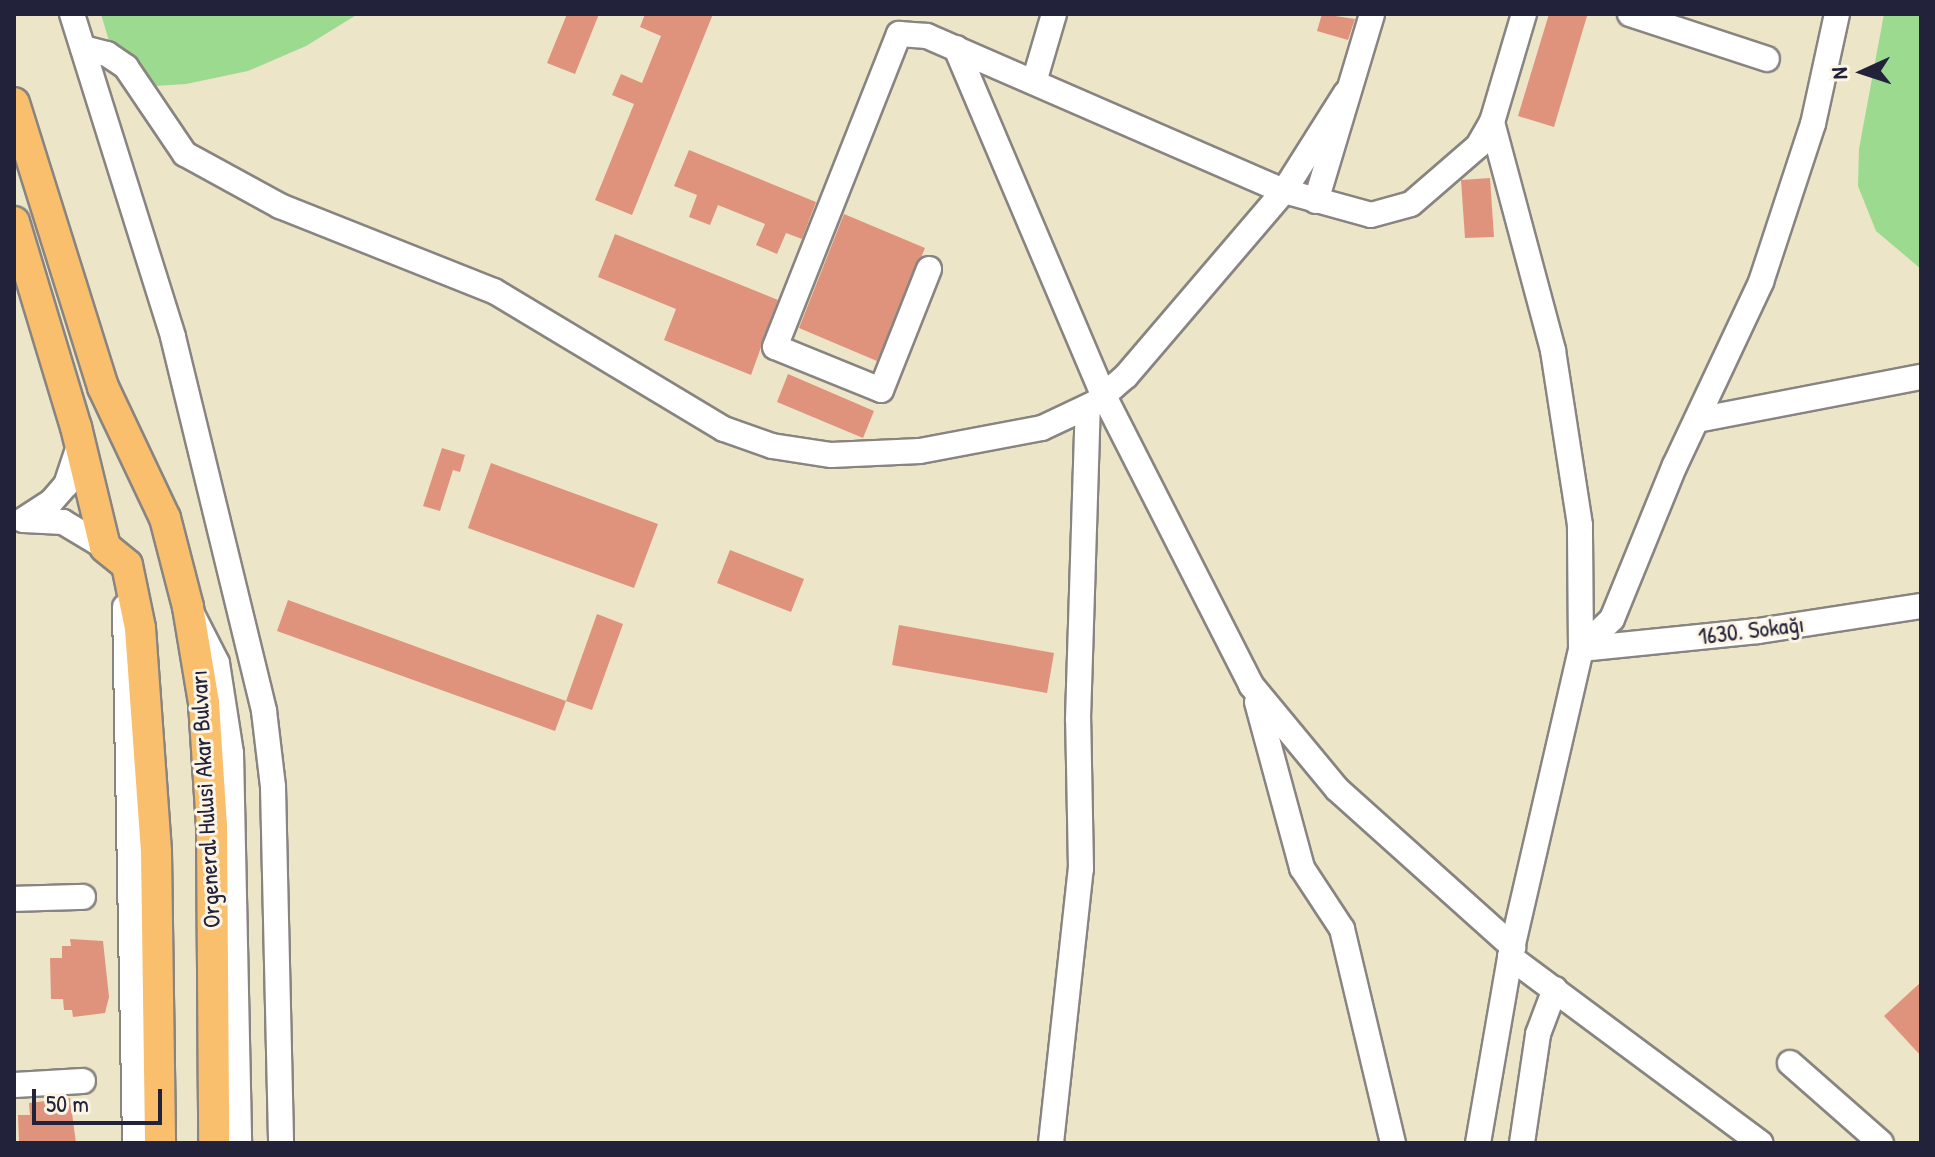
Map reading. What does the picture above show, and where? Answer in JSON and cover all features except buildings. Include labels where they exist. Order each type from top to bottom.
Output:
[{"type":"main road","name":"Orgeneral Hulusi Akar Bulvarı","points":[[14,103],[103,387],[165,518],[188,607],[204,703],[212,826],[222,1138]]},
{"type":"main road","name":"Orgeneral Hulusi Akar Bulvarı","points":[[14,222],[116,556],[151,717],[151,1139]]},
{"type":"street","points":[[72,14],[196,421],[264,711],[273,787],[281,1143]]},
{"type":"street","points":[[1034,82],[1054,14]]},
{"type":"street","points":[[1316,201],[1372,14]]},
{"type":"street","points":[[929,269],[881,390],[775,347],[899,34],[930,25],[956,48],[1284,191],[1358,214],[1398,210],[1459,168],[1492,122],[1524,14]]},
{"type":"street","points":[[1630,14],[1767,59]]},
{"type":"street","points":[[1581,649],[1612,619],[1780,232],[1813,124],[1837,14]]},
{"type":"street","points":[[83,48],[107,54],[126,67],[185,154],[280,206],[494,291],[702,419],[746,438],[815,454],[891,455],[1042,428],[1096,402],[1284,191],[1346,93]]},
{"type":"street","points":[[956,48],[1096,402],[1251,685],[1337,789],[1512,952],[1555,989],[1760,1143]]},
{"type":"street","points":[[1478,1143],[1512,952],[1581,649],[1580,525],[1553,350],[1492,122]]},
{"type":"street","points":[[1697,420],[1921,377]]},
{"type":"street","points":[[1051,1143],[1081,869],[1078,719],[1096,402]]},
{"type":"street","points":[[19,521],[66,485],[80,443]]},
{"type":"street","points":[[19,521],[63,522],[116,556]]},
{"type":"street","name":"1630. Sokağı","points":[[1581,649],[1758,631],[1921,606]]},
{"type":"street","points":[[1251,685],[1300,848],[1302,868],[1342,929],[1393,1143]]},
{"type":"street","points":[[14,899],[83,897]]},
{"type":"street","points":[[1522,1143],[1538,1034],[1555,989]]},
{"type":"street","points":[[1790,1063],[1881,1143]]},
{"type":"street","points":[[14,1085],[83,1081]]},
{"type":"green space","points":[[101,14],[358,14],[306,46],[248,71],[186,84],[123,88]]},
{"type":"green space","points":[[1884,14],[1921,14],[1921,269],[1876,231],[1858,186],[1859,149]]}]
